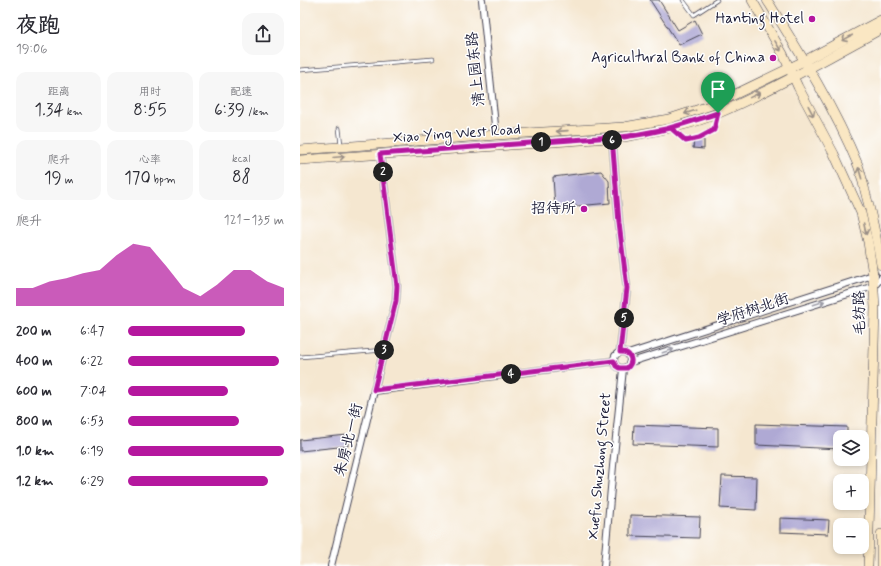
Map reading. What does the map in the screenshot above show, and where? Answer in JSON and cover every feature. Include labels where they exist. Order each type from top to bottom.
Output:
[{"type":"main road","name":"毛纺路","points":[[752,0],[783,54],[834,154],[861,213],[878,276],[874,286],[875,308],[868,566]]},
{"type":"main road","points":[[767,0],[806,65],[845,136],[858,166],[878,241],[881,265]]},
{"type":"main road","name":"Xiao Ying West Road","points":[[806,65],[881,20]]},
{"type":"main road","name":"Xiao Ying West Road","points":[[300,150],[624,127],[669,119],[715,104],[791,72],[881,29]]},
{"type":"main road","name":"Xiao Ying West Road","points":[[300,160],[624,137],[671,128],[718,113],[791,72]]},
{"type":"main road","points":[[880,566],[881,534]]},
{"type":"street","name":"清上园东路","points":[[482,0],[496,135]]},
{"type":"street","points":[[612,137],[619,223],[627,288],[620,352],[615,356],[614,361],[616,366],[623,369],[627,368],[631,362],[631,358],[628,354],[620,352]]},
{"type":"street","name":"朱房北一街","points":[[331,566],[396,301],[397,286],[380,154]]},
{"type":"street","name":"学府树北街","points":[[628,354],[878,276]]},
{"type":"street","name":"学府树北街","points":[[631,362],[874,286]]},
{"type":"street","points":[[374,390],[614,361]]},
{"type":"street","name":"Xuefu Shuzhong Street","points":[[604,566],[623,369]]},
{"type":"lane","points":[[683,0],[694,15],[717,0]]},
{"type":"lane","points":[[300,70],[433,59]]},
{"type":"lane","points":[[671,128],[686,141],[699,138],[714,130],[718,113]]},
{"type":"lane","points":[[340,128],[341,147]]},
{"type":"lane","points":[[300,357],[384,350]]},
{"type":"building","points":[[650,0],[659,0],[678,30],[695,20],[702,34],[679,45]]},
{"type":"building","points":[[694,140],[704,140],[704,149],[693,148]]},
{"type":"building","points":[[601,171],[609,181],[610,203],[555,208],[553,177]]},
{"type":"building","points":[[756,424],[847,427],[847,430],[833,430],[833,449],[756,445]]},
{"type":"building","points":[[634,425],[718,428],[718,447],[633,444]]},
{"type":"building","points":[[347,435],[348,446],[300,451],[300,440]]},
{"type":"building","points":[[722,476],[757,477],[756,510],[720,508]]},
{"type":"building","points":[[630,515],[700,517],[699,538],[630,536]]},
{"type":"building","points":[[780,518],[829,520],[828,534],[780,532]]},
{"type":"place","name":"Hanting Hotel","points":[[812,19]]},
{"type":"place","name":"Agricultural Bank of China","points":[[773,58]]},
{"type":"place","name":"招待所","points":[[584,209]]},
{"type":"route","points":[[718,113],[671,128],[624,137],[612,137],[380,154],[397,286],[396,301],[374,390],[614,361],[616,366],[619,368],[627,368],[631,362],[631,358],[628,354],[620,352],[627,288],[619,223],[612,137],[624,137],[671,128],[686,141],[699,138],[714,130],[718,113]]}]
